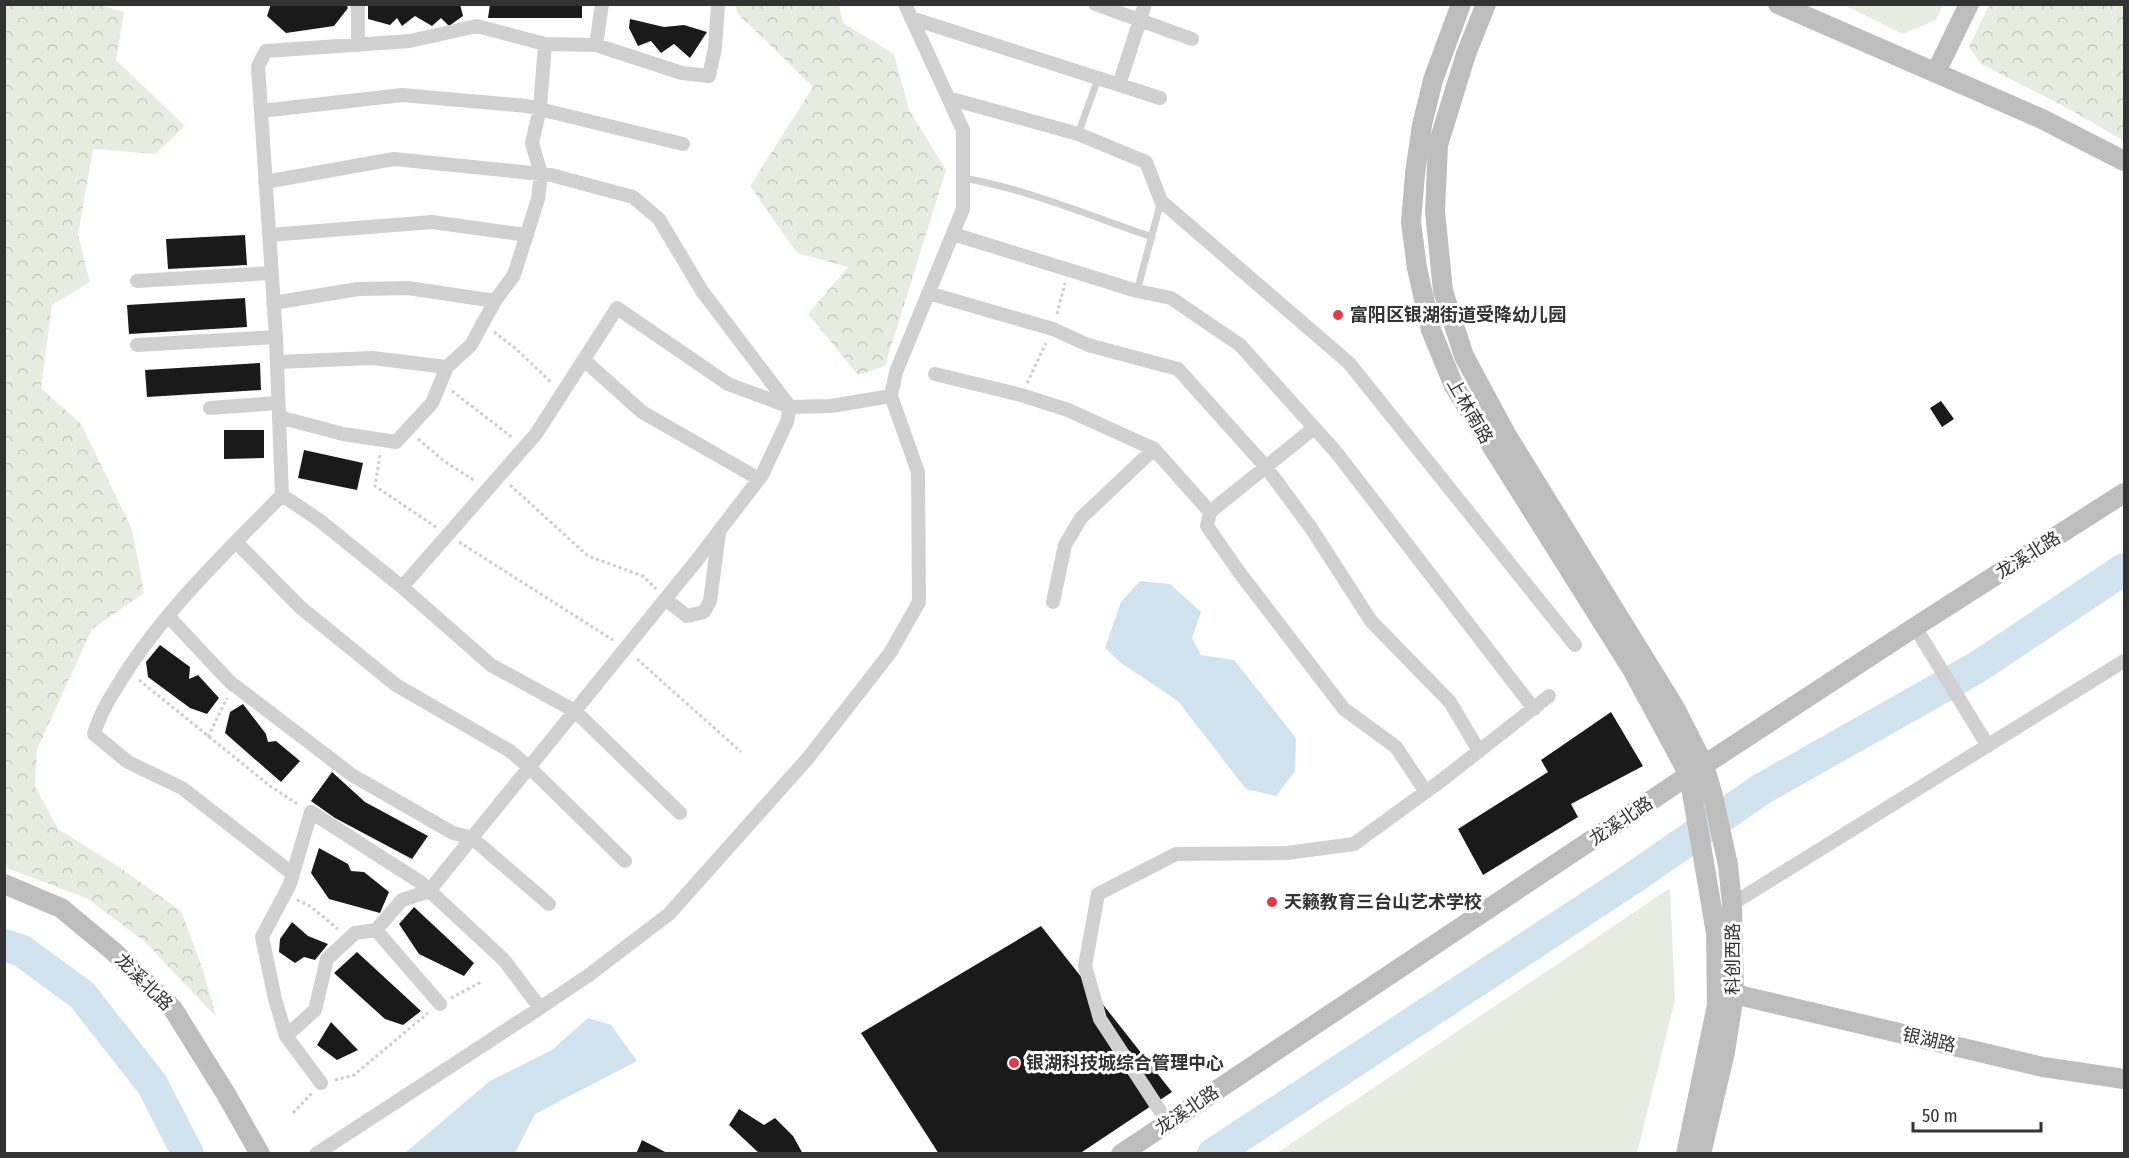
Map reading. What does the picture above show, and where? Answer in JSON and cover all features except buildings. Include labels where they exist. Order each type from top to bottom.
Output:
[{"type":"street","points":[[358,4],[358,45]]},
{"type":"street","points":[[596,45],[602,4]]},
{"type":"street","points":[[293,874],[182,788],[128,762],[94,734],[100,715],[140,651],[168,616],[282,495],[276,337],[258,66],[266,51],[410,41],[477,26],[545,44],[596,45],[682,73],[709,76],[715,48],[718,4]]},
{"type":"street","points":[[316,1154],[589,975],[669,914],[808,758],[890,653],[919,602],[918,472],[891,396],[896,372],[963,209],[963,130],[905,4]]},
{"type":"street","points":[[1095,4],[1192,39]]},
{"type":"street","points":[[1119,85],[1145,4]]},
{"type":"street","name":"上林南路","points":[[1461,4],[1433,80],[1422,125],[1415,174],[1412,222],[1417,268],[1431,330],[1454,386],[1696,770]]},
{"type":"street","name":"上林南路","points":[[1485,4],[1466,54],[1438,145],[1435,211],[1443,291],[1464,356],[1506,434],[1675,708],[1696,770]]},
{"type":"street","points":[[1778,4],[2042,119],[2124,161]]},
{"type":"street","points":[[1936,72],[1969,4]]},
{"type":"street","points":[[911,18],[1160,98]]},
{"type":"street","points":[[279,417],[343,434],[396,442],[432,403],[447,367],[471,345],[495,301],[514,275],[538,200],[542,174],[532,143],[540,108],[545,44]]},
{"type":"street","points":[[261,111],[402,95],[540,108],[683,144]]},
{"type":"street","points":[[948,98],[1078,134],[1146,162],[1161,201],[1349,363],[1575,645]]},
{"type":"street","points":[[265,182],[394,159],[551,175],[633,197],[659,219],[702,291],[790,407],[787,422],[759,479],[666,599],[429,891],[402,900],[376,930],[356,933],[327,959],[315,1010],[286,1036]]},
{"type":"street","points":[[269,235],[432,222],[526,235]]},
{"type":"street","points":[[953,234],[1137,291],[1171,298],[1240,345],[1343,461],[1534,709]]},
{"type":"street","points":[[137,281],[271,273]]},
{"type":"street","points":[[273,303],[358,289],[408,288],[495,301]]},
{"type":"street","points":[[928,293],[1053,329],[1088,345],[1178,369],[1266,466],[1311,528],[1371,621],[1450,702],[1479,751]]},
{"type":"street","points":[[402,587],[536,434],[617,308],[728,384],[790,407],[831,406],[891,396]]},
{"type":"street","points":[[137,345],[276,337]]},
{"type":"street","points":[[277,362],[372,358],[447,367]]},
{"type":"street","points":[[584,360],[642,412],[759,479]]},
{"type":"street","points":[[935,374],[1021,395],[1068,410],[1154,449],[1210,512]]},
{"type":"street","points":[[210,408],[279,403]]},
{"type":"street","points":[[1314,428],[1210,512],[1207,526],[1239,572],[1344,709],[1396,747],[1426,792]]},
{"type":"street","points":[[1053,602],[1065,545],[1081,518],[1154,449]]},
{"type":"street","name":"龙溪北路","points":[[1121,1154],[1696,770],[2124,493]]},
{"type":"street","points":[[282,495],[319,520],[402,587],[491,664],[575,711],[680,813]]},
{"type":"street","points":[[666,599],[687,616],[705,612],[710,601],[719,530]]},
{"type":"street","points":[[236,542],[300,607],[396,685],[510,752],[529,767],[625,861]]},
{"type":"street","points":[[168,616],[233,684],[352,775],[453,833],[472,838],[549,904]]},
{"type":"street","points":[[1915,627],[1985,742]]},
{"type":"street","points":[[1732,904],[1985,742],[2124,660]]},
{"type":"street","points":[[1168,1123],[1100,1019],[1085,966],[1098,894],[1176,854],[1287,853],[1353,844],[1426,792],[1550,696]]},
{"type":"street","name":"科创西路","points":[[1696,770],[1712,792],[1728,865],[1732,904],[1734,994],[1725,1052],[1701,1154]]},
{"type":"street","name":"科创西路","points":[[1686,1154],[1718,1005],[1716,933],[1694,803],[1696,770]]},
{"type":"street","points":[[321,1083],[286,1036],[275,999],[262,937],[293,874],[311,812],[410,876],[429,891],[504,960],[540,1008]]},
{"type":"street","name":"龙溪北路","points":[[4,884],[61,908],[113,951],[173,1009],[260,1154]]},
{"type":"street","points":[[376,930],[440,1004]]},
{"type":"street","name":"银湖路","points":[[1734,994],[2043,1067],[2124,1079]]},
{"type":"lane","points":[[1078,134],[1098,79]]},
{"type":"lane","points":[[963,178],[1006,188],[1152,237]]},
{"type":"lane","points":[[1137,291],[1161,201]]},
{"type":"path","points":[[1021,395],[1053,329],[1069,270]]},
{"type":"path","points":[[482,324],[515,348],[562,393]]},
{"type":"path","points":[[441,383],[524,448]]},
{"type":"path","points":[[407,430],[444,461],[488,489]]},
{"type":"path","points":[[382,440],[375,486],[447,535],[626,648],[741,752]]},
{"type":"path","points":[[499,476],[588,556],[643,576],[666,599]]},
{"type":"path","points":[[127,671],[270,786],[311,812]]},
{"type":"path","points":[[208,737],[233,684]]},
{"type":"path","points":[[285,894],[310,906],[350,938]]},
{"type":"path","points":[[293,1113],[321,1083],[354,1075],[440,1004],[481,982]]},
{"type":"green space","points":[[4,5],[100,5],[124,12],[116,60],[185,126],[155,154],[93,149],[78,235],[90,282],[52,305],[41,388],[81,424],[132,529],[144,593],[92,629],[37,749],[35,786],[58,829],[119,867],[181,911],[203,970],[216,1017],[145,942],[88,899],[5,867]]},
{"type":"green space","points":[[736,5],[839,5],[843,23],[894,54],[909,110],[946,170],[885,366],[858,375],[808,314],[848,267],[797,253],[750,186],[813,87],[737,13]]},
{"type":"green space","points":[[1844,5],[1943,5],[1936,20],[1903,34]]},
{"type":"green space","points":[[1989,5],[2124,5],[2124,141],[2071,110],[1981,64],[1969,47]]},
{"type":"green space","points":[[1670,888],[1675,1000],[1637,1153],[1277,1153]]},
{"type":"water","points":[[1140,581],[1170,584],[1201,612],[1192,638],[1201,655],[1234,660],[1296,738],[1295,771],[1276,796],[1246,789],[1178,701],[1121,663],[1105,648],[1121,602]]},
{"type":"water","points":[[588,1018],[611,1025],[637,1061],[535,1114],[515,1153],[405,1153],[490,1081],[552,1050]]},
{"type":"waterway","points":[[1213,1154],[1630,880],[1760,790],[1976,668],[2124,569]]},
{"type":"waterway","points":[[4,945],[22,951],[82,995],[152,1084],[188,1154]]},
{"type":"place","name":"富阳区银湖街道受降幼儿园","points":[[1338,315]]},
{"type":"place","name":"天籁教育三台山艺术学校","points":[[1272,902]]},
{"type":"place","name":"银湖科技城综合管理中心","points":[[1014,1063]]}]
